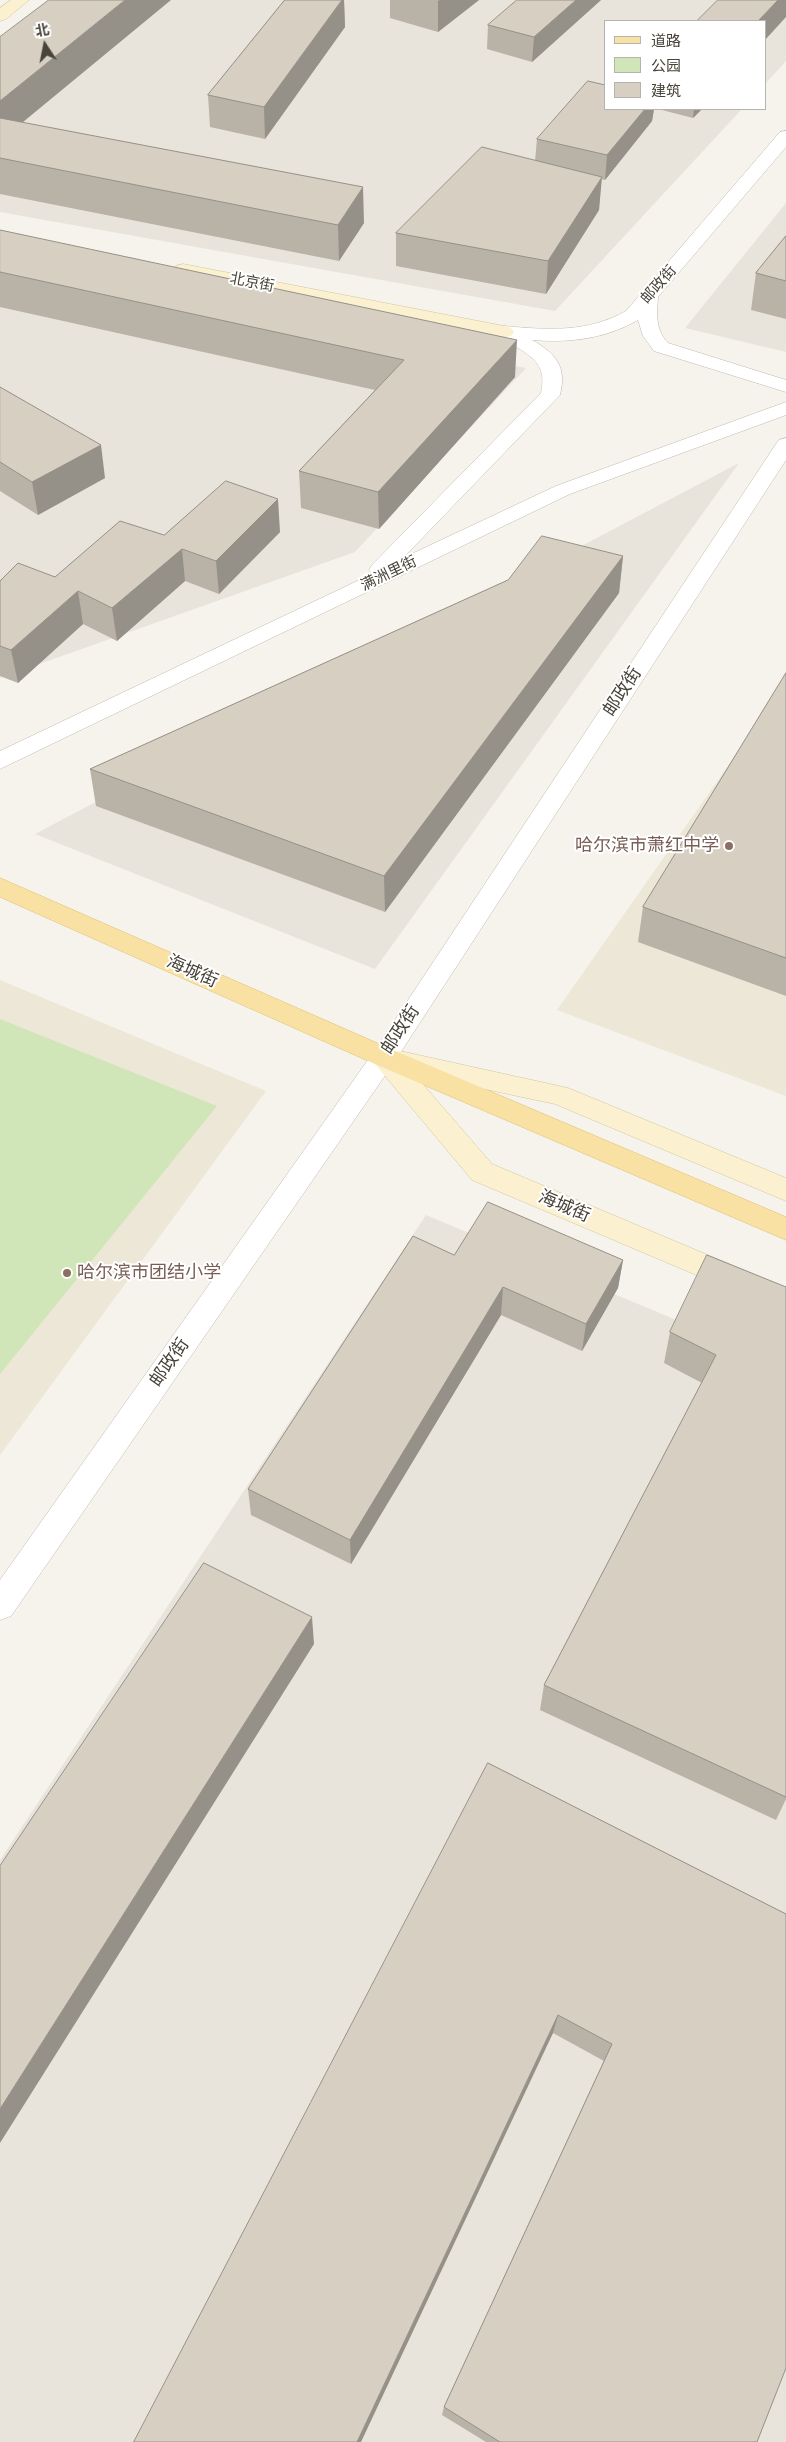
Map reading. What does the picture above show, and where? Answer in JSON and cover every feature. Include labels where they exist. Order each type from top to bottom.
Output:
[{"type":"main road","points":[[0,16],[21,0]]},
{"type":"main road","name":"北京街","points":[[165,266],[504,332]]},
{"type":"main road","name":"海城街","points":[[0,887],[384,1057],[786,1229]]},
{"type":"main road","name":"海城街","points":[[384,1057],[559,1095],[786,1190]]},
{"type":"main road","name":"海城街","points":[[384,1057],[482,1172],[786,1301]]},
{"type":"street","name":"邮政街","points":[[504,332],[565,336],[605,330],[633,315],[786,136]]},
{"type":"street","points":[[649,298],[647,322],[655,341],[661,347],[786,386]]},
{"type":"street","points":[[366,585],[550,395],[554,385],[553,367],[547,359],[504,332]]},
{"type":"street","name":"满洲里街","points":[[0,761],[563,490],[786,408]]},
{"type":"street","name":"邮政街","points":[[0,1606],[384,1057],[786,444]]},
{"type":"shaded area","points":[[61,0],[786,0],[786,61],[766,83],[766,20],[604,20],[604,110],[741,110],[555,311],[0,212],[0,45]]},
{"type":"shaded area","points":[[786,203],[786,352],[685,328]]},
{"type":"shaded area","points":[[0,266],[526,368],[355,552],[0,678]]},
{"type":"shaded area","points":[[739,463],[375,969],[35,834]]},
{"type":"shaded area","name":"哈尔滨市萧红中学","points":[[786,683],[786,1096],[557,1010]]},
{"type":"shaded area","name":"哈尔滨市团结小学","points":[[0,980],[266,1091],[0,1455]]},
{"type":"shaded area","points":[[426,1215],[786,1366],[786,2442],[0,2442],[0,1860]]},
{"type":"green space","name":"哈尔滨市团结小学","points":[[0,1019],[217,1106],[0,1374]]},
{"type":"building","points":[[49,0],[125,0],[0,101],[0,37]]},
{"type":"building","points":[[285,0],[342,0],[264,107],[208,95]]},
{"type":"building","points":[[517,0],[576,0],[534,37],[488,25]]},
{"type":"building","points":[[718,0],[778,0],[759,20],[698,20]]},
{"type":"building","points":[[588,81],[604,85],[604,110],[644,110],[607,155],[537,139]]},
{"type":"building","points":[[0,118],[363,187],[338,225],[0,158]]},
{"type":"building","points":[[482,147],[602,177],[548,261],[396,233]]},
{"type":"building","points":[[0,230],[517,340],[378,492],[299,471],[404,360],[0,272]]},
{"type":"building","points":[[786,236],[786,281],[756,273]]},
{"type":"building","points":[[0,387],[101,445],[32,482],[0,462]]},
{"type":"building","points":[[226,481],[278,499],[216,561],[182,549],[112,608],[78,591],[11,650],[0,646],[0,581],[18,563],[55,577],[120,521],[164,535]]},
{"type":"building","points":[[542,536],[623,556],[384,876],[90,769],[508,580]]},
{"type":"building","points":[[786,673],[786,958],[643,907]]},
{"type":"building","points":[[488,1202],[623,1260],[586,1324],[503,1287],[350,1540],[248,1489],[413,1236],[454,1255]]},
{"type":"building","points":[[707,1255],[786,1287],[786,1797],[544,1685],[716,1355],[670,1332]]},
{"type":"building","points":[[204,1563],[312,1617],[0,2109],[0,1866]]},
{"type":"building","points":[[488,1763],[786,1914],[786,2368],[757,2442],[500,2442],[444,2407],[612,2044],[558,2015],[357,2442],[134,2442]]},
{"type":"place","name":"哈尔滨市萧红中学","points":[[729,846]]},
{"type":"place","name":"哈尔滨市团结小学","points":[[67,1273]]}]
